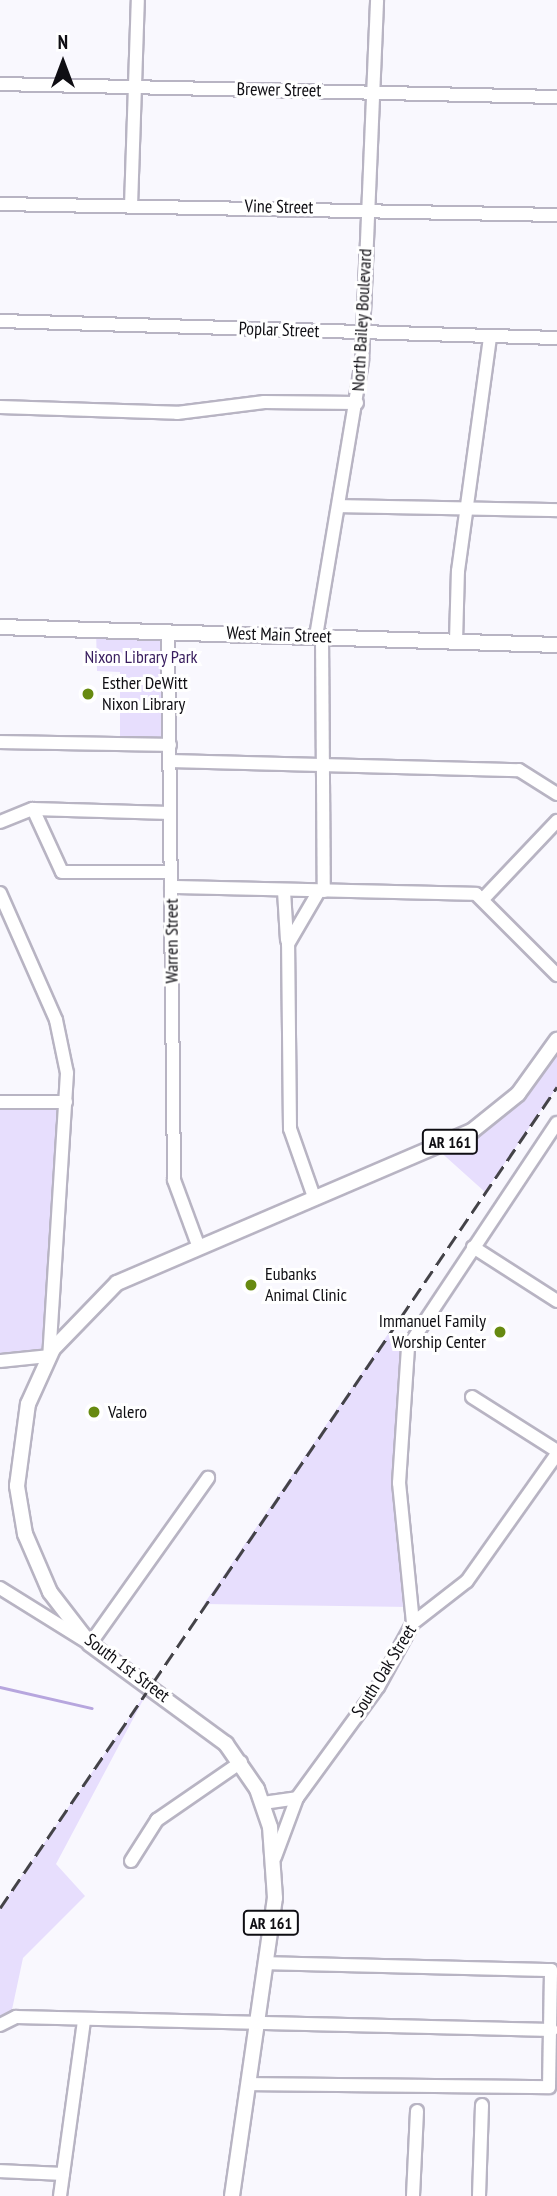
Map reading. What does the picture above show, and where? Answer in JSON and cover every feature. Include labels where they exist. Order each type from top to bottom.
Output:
[{"type":"main road","name":"West Main Street","points":[[0,627],[557,645]]},
{"type":"main road","name":"South 1st Street","points":[[232,2196],[266,1963],[275,1857],[263,1803],[241,1762],[207,1728],[90,1644],[42,1579],[20,1511],[18,1442],[49,1356],[103,1293],[198,1245],[485,1122],[518,1094],[557,1040]]},
{"type":"street","points":[[131,206],[138,0]]},
{"type":"street","name":"North Bailey Boulevard","points":[[321,891],[319,636],[357,403],[364,332],[377,0]]},
{"type":"street","name":"Brewer Street","points":[[0,84],[557,97]]},
{"type":"street","name":"Vine Street","points":[[0,204],[368,209],[557,215]]},
{"type":"street","name":"Poplar Street","points":[[0,321],[557,338]]},
{"type":"street","points":[[456,640],[458,571],[471,508],[490,336]]},
{"type":"street","points":[[0,407],[177,413],[264,402],[357,403]]},
{"type":"street","points":[[340,506],[557,510]]},
{"type":"street","name":"Warren Street","points":[[168,632],[174,1180],[198,1245]]},
{"type":"street","points":[[0,741],[170,745]]},
{"type":"street","points":[[170,761],[519,770],[557,794]]},
{"type":"street","points":[[33,809],[62,872],[171,872]]},
{"type":"street","points":[[0,822],[33,809],[170,813]]},
{"type":"street","points":[[483,899],[557,821]]},
{"type":"street","points":[[171,887],[483,899],[557,975]]},
{"type":"street","points":[[284,891],[288,944],[290,1129],[314,1197]]},
{"type":"street","points":[[288,944],[321,891]]},
{"type":"street","points":[[0,893],[56,1020],[66,1102],[49,1356],[0,1362]]},
{"type":"street","points":[[0,1102],[66,1102]]},
{"type":"street","points":[[413,1623],[399,1483],[408,1347],[473,1247],[552,1140],[557,1123]]},
{"type":"street","points":[[473,1247],[557,1301]]},
{"type":"street","points":[[472,1397],[557,1453]]},
{"type":"street","name":"South Oak Street","points":[[275,1857],[297,1798],[372,1695],[413,1623],[467,1581],[557,1453]]},
{"type":"street","points":[[0,1588],[90,1644],[208,1478]]},
{"type":"street","points":[[131,1861],[157,1820],[241,1762]]},
{"type":"street","points":[[263,1803],[297,1798]]},
{"type":"street","points":[[248,2084],[549,2087],[551,1970],[266,1963]]},
{"type":"street","points":[[0,2025],[16,2017],[84,2021],[552,2030]]},
{"type":"street","points":[[60,2196],[84,2021]]},
{"type":"street","points":[[479,2196],[482,2105]]},
{"type":"street","points":[[413,2196],[416,2111]]},
{"type":"street","points":[[0,2171],[63,2174]]},
{"type":"green space","name":"Nixon Library Park","points":[[96,629],[168,632],[170,744],[120,743],[120,672],[97,671]]},
{"type":"green space","points":[[557,1040],[557,1087],[485,1192],[436,1148],[485,1123]]},
{"type":"green space","points":[[0,1102],[66,1102],[49,1356],[0,1361]]},
{"type":"green space","points":[[388,1334],[408,1347],[399,1483],[410,1607],[204,1604]]},
{"type":"green space","points":[[150,1687],[56,1864],[85,1896],[23,1958],[10,2019],[0,2025],[0,1908]]},
{"type":"waterway","points":[[0,1687],[92,1708]]},
{"type":"railway","points":[[0,1908],[557,1087]]},
{"type":"place","name":"Esther DeWitt Nixon Library","points":[[88,694]]},
{"type":"place","name":"Eubanks Animal Clinic","points":[[251,1285]]},
{"type":"place","name":"Immanuel Family Worship Center","points":[[500,1332]]},
{"type":"place","name":"Valero","points":[[94,1412]]}]
